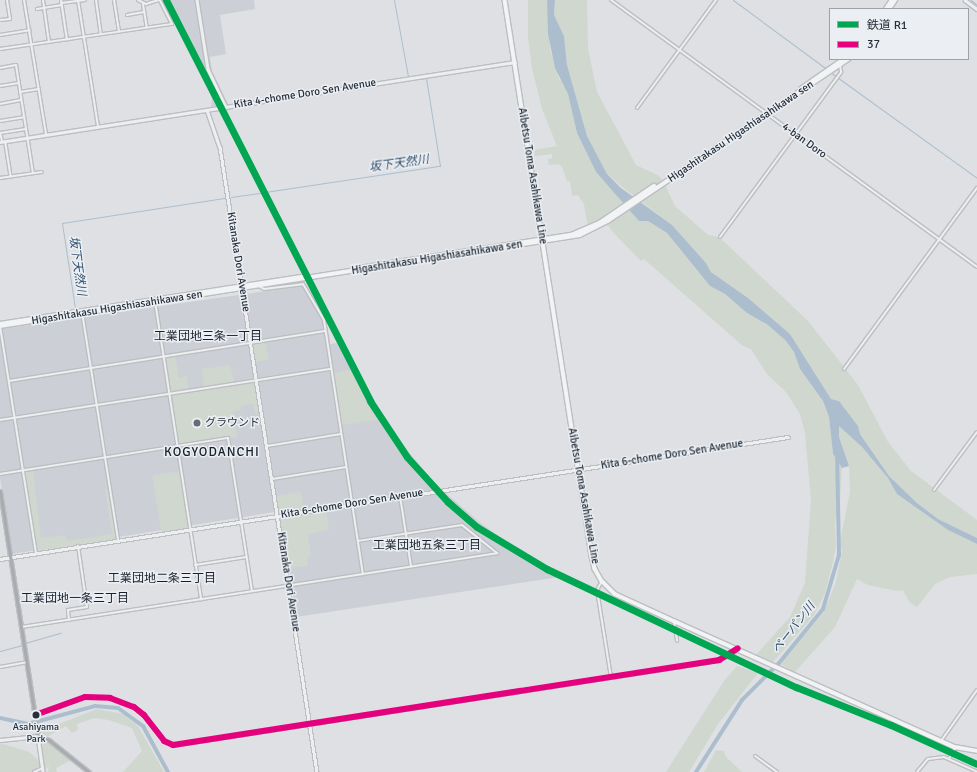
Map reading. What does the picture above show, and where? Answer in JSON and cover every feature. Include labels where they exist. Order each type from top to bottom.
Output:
[{"type":"main road","name":"Aibetsu Toma Asahikawa Line","points":[[505,0],[592,556],[595,569],[602,581],[615,594],[674,621],[738,648],[954,747],[977,751]]},
{"type":"main road","points":[[888,8],[894,0]]},
{"type":"main road","name":"Higashitakasu Higashiasahikawa sen","points":[[840,64],[843,60]]},
{"type":"main road","name":"Higashitakasu Higashiasahikawa sen","points":[[0,325],[543,241],[579,233],[612,217],[650,190],[846,60]]},
{"type":"main road","name":"Higashitakasu Higashiasahikawa sen","points":[[242,287],[259,286],[307,277]]},
{"type":"main road","points":[[0,491],[38,736],[49,740],[89,772]]},
{"type":"street","points":[[0,20],[10,19],[7,0]]},
{"type":"street","points":[[24,0],[46,135]]},
{"type":"street","points":[[43,0],[49,43]]},
{"type":"street","points":[[61,0],[67,40]]},
{"type":"street","points":[[37,9],[78,0],[85,0]]},
{"type":"street","points":[[78,0],[98,126]]},
{"type":"street","points":[[96,0],[102,35]]},
{"type":"street","points":[[114,0],[119,32]]},
{"type":"street","points":[[138,0],[143,4],[147,28]]},
{"type":"street","points":[[0,49],[172,24],[159,0],[143,4]]},
{"type":"street","points":[[197,0],[208,69],[226,107]]},
{"type":"street","name":"4-ban Doro","points":[[611,0],[977,267]]},
{"type":"street","points":[[637,108],[716,0]]},
{"type":"street","points":[[965,0],[977,9]]},
{"type":"street","points":[[127,15],[144,12]]},
{"type":"street","points":[[0,35],[30,30]]},
{"type":"street","name":"Kita 4-chome Doro Sen Avenue","points":[[2,141],[514,62]]},
{"type":"street","points":[[720,237],[836,78],[840,64]]},
{"type":"street","points":[[0,68],[16,65],[32,173]]},
{"type":"street","points":[[0,86],[19,83]]},
{"type":"street","points":[[20,92],[39,89]]},
{"type":"street","points":[[0,104],[22,100]]},
{"type":"street","name":"Kitanaka Dori Avenue","points":[[207,110],[220,147],[318,772]]},
{"type":"street","points":[[0,121],[24,117]]},
{"type":"street","points":[[11,177],[0,132],[26,129]]},
{"type":"street","points":[[0,178],[42,172]]},
{"type":"street","points":[[844,369],[977,188]]},
{"type":"street","points":[[259,286],[264,289],[303,284],[324,320],[363,574]]},
{"type":"street","points":[[155,301],[201,599]]},
{"type":"street","points":[[82,312],[118,540]]},
{"type":"street","points":[[0,325],[36,553]]},
{"type":"street","points":[[9,381],[325,332]]},
{"type":"street","points":[[0,420],[331,369]]},
{"type":"street","points":[[934,490],[977,432]]},
{"type":"street","points":[[267,446],[341,434]]},
{"type":"street","name":"Kita 6-chome Doro Sen Avenue","points":[[0,558],[788,437]]},
{"type":"street","points":[[0,474],[228,438],[252,592]]},
{"type":"street","points":[[272,478],[346,467]]},
{"type":"street","points":[[400,496],[411,567]]},
{"type":"street","points":[[21,627],[498,554],[497,551],[462,525],[358,541]]},
{"type":"street","points":[[69,620],[68,610],[87,607],[78,546]]},
{"type":"street","points":[[195,565],[246,557]]},
{"type":"street","points":[[602,581],[597,590],[611,677]]},
{"type":"street","points":[[674,621],[677,641]]},
{"type":"street","points":[[35,717],[85,697],[110,698],[134,706],[144,715],[164,741],[173,745],[719,660],[738,648]]},
{"type":"street","points":[[0,667],[26,662]]},
{"type":"street","points":[[941,740],[977,690]]},
{"type":"street","points":[[0,740],[38,736],[44,772]]},
{"type":"street","points":[[949,758],[954,747]]},
{"type":"street","points":[[754,756],[777,772]]},
{"type":"street","points":[[917,772],[928,759],[949,758],[977,772]]},
{"type":"street","points":[[34,772],[43,768]]},
{"type":"shaded area","points":[[162,0],[254,0],[255,9],[220,15],[226,54],[210,57],[212,71],[228,104],[227,111],[346,348],[381,413],[408,451],[433,482],[478,521],[516,549],[566,576],[296,617],[281,511],[12,554],[0,478],[0,329],[302,286],[328,330],[330,344],[337,343],[218,106],[211,107],[212,98]]},
{"type":"shaded area","points":[[528,0],[547,0],[550,49],[559,79],[564,83],[568,94],[577,133],[596,172],[625,203],[588,227],[584,204],[578,195],[572,196],[570,181],[567,181],[562,167],[559,164],[549,165],[548,159],[552,158],[552,154],[535,156],[534,150],[557,146],[542,109],[532,68],[528,36]]},
{"type":"shaded area","points":[[555,0],[587,0],[588,49],[597,92],[636,165],[659,176],[663,181],[636,198],[607,174],[587,136],[567,65],[564,36],[554,15]]},
{"type":"shaded area","points":[[665,185],[675,206],[708,235],[719,237],[808,321],[858,385],[888,442],[911,471],[977,520],[977,538],[938,519],[917,503],[889,476],[860,434],[858,426],[839,401],[831,399],[790,334],[748,298],[711,272],[706,263],[672,225],[641,201]]},
{"type":"shaded area","points":[[630,209],[639,221],[648,221],[667,233],[710,286],[725,294],[747,313],[768,325],[786,341],[794,352],[800,369],[823,401],[829,417],[833,454],[842,468],[840,501],[835,523],[836,545],[833,562],[825,593],[814,615],[773,662],[756,655],[790,617],[805,583],[811,500],[805,433],[800,414],[786,392],[767,374],[751,349],[743,346],[644,259],[641,261],[611,230],[607,224]]},
{"type":"shaded area","points":[[265,341],[269,360],[255,362],[251,344]]},
{"type":"shaded area","points":[[175,355],[179,378],[187,376],[189,391],[204,389],[202,369],[230,365],[235,384],[257,381],[262,413],[255,414],[253,404],[241,406],[241,410],[233,412],[237,437],[183,445],[177,443],[164,358]]},
{"type":"shaded area","points":[[350,370],[377,420],[342,425],[334,373]]},
{"type":"shaded area","points":[[839,426],[862,447],[888,478],[898,494],[948,530],[977,544],[977,574],[950,577],[935,584],[917,607],[910,603],[903,590],[897,591],[868,585],[857,579],[835,627],[795,672],[780,664],[824,612],[836,582],[842,551],[840,541],[850,492],[849,466],[839,437]]},
{"type":"shaded area","points":[[33,470],[41,538],[65,535],[67,541],[112,534],[105,489],[109,489],[116,539],[37,551],[25,471]]},
{"type":"shaded area","points":[[181,471],[190,529],[162,534],[152,476]]},
{"type":"shaded area","points":[[301,492],[304,511],[326,508],[329,530],[308,534],[311,556],[307,557],[308,566],[286,568],[275,496]]},
{"type":"shaded area","points":[[737,666],[758,673],[718,724],[689,772],[666,772],[724,681]]},
{"type":"shaded area","points":[[97,709],[123,714],[138,726],[164,772],[123,772],[142,751],[132,728],[109,720],[94,718],[77,724],[78,730],[72,733],[66,726],[45,738],[73,759],[56,768],[57,772],[48,772],[49,766],[43,772],[39,736],[44,730]]},
{"type":"shaded area","points":[[0,743],[29,752],[39,761],[39,766],[33,772],[0,772]]},
{"type":"shaded area","points":[[716,750],[724,751],[726,757],[742,772],[704,772]]},
{"type":"water","points":[[547,0],[555,0],[554,15],[564,36],[567,65],[587,136],[607,174],[621,188],[672,225],[706,263],[711,272],[748,298],[790,334],[831,399],[839,401],[858,426],[860,434],[889,476],[917,503],[938,519],[977,538],[977,544],[948,530],[897,494],[888,478],[862,447],[839,426],[839,437],[849,466],[842,468],[833,454],[829,417],[823,401],[800,369],[794,352],[786,341],[768,325],[747,313],[725,294],[710,286],[667,233],[648,221],[639,221],[596,172],[577,133],[568,94],[555,68],[548,34]]},
{"type":"waterway","name":"坂下天然川","points":[[394,0],[408,76]]},
{"type":"waterway","points":[[733,0],[828,70]]},
{"type":"waterway","points":[[971,0],[977,5]]},
{"type":"waterway","points":[[830,72],[977,178]]},
{"type":"waterway","name":"坂下天然川","points":[[265,192],[440,166],[426,78],[418,79]]},
{"type":"waterway","name":"坂下天然川","points":[[409,80],[415,80]]},
{"type":"waterway","name":"坂下天然川","points":[[231,197],[260,193]]},
{"type":"waterway","name":"坂下天然川","points":[[75,308],[62,223],[224,198]]},
{"type":"waterway","name":"ペーパン川","points":[[696,772],[742,700],[779,663],[823,609],[839,555],[837,454]]},
{"type":"waterway","points":[[25,643],[61,633]]},
{"type":"waterway","points":[[0,651],[23,645]]},
{"type":"waterway","points":[[0,718],[28,724],[95,706],[118,708],[143,726],[168,772]]},
{"type":"railway","points":[[170,7],[175,15]]},
{"type":"rail line","name":"R1","points":[[166,0],[370,401],[407,457],[448,502],[477,527],[547,569],[796,687],[891,725],[977,764]]},
{"type":"transit line","name":"37","points":[[35,715],[85,697],[110,698],[134,707],[144,715],[164,741],[173,745],[719,660],[738,648]]},
{"type":"place","name":"グラウンド","points":[[197,423]]},
{"type":"place","name":"Asahiyama Park","points":[[36,715]]},
{"type":"district","name":"工業団地三条一丁目","points":[[208,337]]},
{"type":"district","name":"KOGYODANCHI","points":[[212,452]]},
{"type":"district","name":"工業団地五条三丁目","points":[[427,546]]},
{"type":"district","name":"工業団地二条三丁目","points":[[162,579]]},
{"type":"district","name":"工業団地一条三丁目","points":[[75,599]]}]
